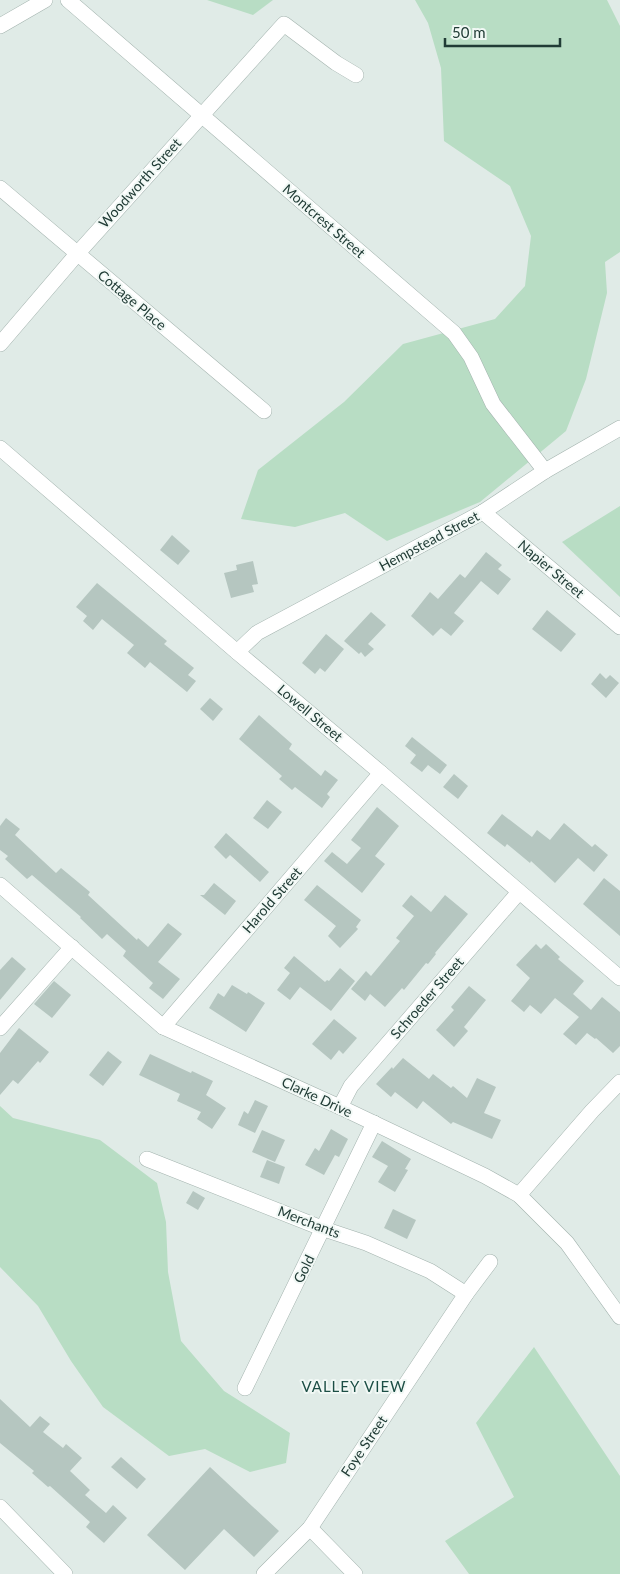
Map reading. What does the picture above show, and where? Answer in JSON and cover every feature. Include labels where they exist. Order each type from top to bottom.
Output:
[{"type":"street","points":[[0,26],[45,0]]},
{"type":"street","name":"Montcrest Street","points":[[68,0],[454,333],[471,357],[493,404],[545,470]]},
{"type":"street","name":"Woodworth Street","points":[[0,344],[77,254],[284,24],[336,63],[356,75]]},
{"type":"street","name":"Cottage Place","points":[[0,188],[264,411]]},
{"type":"street","name":"Hempstead Street","points":[[237,652],[257,633],[483,512],[545,470],[620,428]]},
{"type":"street","name":"Lowell Street","points":[[0,448],[620,978]]},
{"type":"street","name":"Napier Street","points":[[483,512],[620,627]]},
{"type":"street","name":"Harold Street","points":[[163,1027],[381,772]]},
{"type":"street","name":"Clarke Drive","points":[[0,885],[163,1027],[374,1123],[485,1176],[519,1195],[567,1243],[620,1317]]},
{"type":"street","name":"Schroeder Street","points":[[340,1107],[351,1086],[519,892]]},
{"type":"street","points":[[0,1028],[72,947]]},
{"type":"street","points":[[519,1195],[592,1111],[620,1082]]},
{"type":"street","name":"Gold","points":[[245,1388],[374,1123]]},
{"type":"street","name":"Merchants","points":[[147,1159],[324,1229],[366,1243],[430,1271],[466,1294]]},
{"type":"street","name":"Foye Street","points":[[264,1574],[310,1528],[466,1294],[490,1262]]},
{"type":"street","points":[[0,1507],[65,1574]]},
{"type":"street","points":[[310,1528],[355,1574]]},
{"type":"green space","points":[[207,0],[273,0],[253,15]]},
{"type":"green space","points":[[415,0],[607,0],[620,26],[620,252],[605,262],[607,293],[586,379],[566,431],[480,502],[387,541],[345,513],[295,527],[241,519],[258,470],[344,402],[403,344],[495,319],[525,286],[531,236],[510,186],[444,141],[441,68],[428,23]]},
{"type":"green space","points":[[620,506],[620,597],[562,542]]},
{"type":"green space","points":[[0,1106],[13,1118],[100,1140],[157,1183],[166,1222],[168,1272],[181,1341],[224,1391],[290,1433],[286,1463],[250,1472],[205,1449],[169,1456],[103,1407],[71,1361],[38,1306],[0,1267]]},
{"type":"green space","points":[[534,1347],[620,1476],[620,1574],[469,1574],[445,1541],[514,1497],[476,1423]]},
{"type":"building","points":[[172,535],[190,551],[178,565],[160,550]]},
{"type":"building","points":[[486,552],[502,565],[498,569],[511,579],[498,595],[481,581],[454,613],[464,621],[451,636],[441,628],[433,636],[411,616],[430,592],[438,599],[460,574],[465,578]]},
{"type":"building","points":[[253,561],[258,584],[252,585],[254,592],[231,598],[224,573],[237,570],[236,565]]},
{"type":"building","points":[[97,583],[167,641],[164,644],[194,668],[188,675],[196,681],[187,692],[150,662],[145,668],[127,653],[134,645],[102,619],[93,630],[83,621],[87,616],[76,607]]},
{"type":"building","points":[[547,610],[576,634],[561,652],[532,629]]},
{"type":"building","points":[[371,612],[386,625],[368,644],[374,649],[365,657],[361,652],[359,654],[344,641]]},
{"type":"building","points":[[326,634],[344,649],[325,672],[320,668],[315,674],[302,663]]},
{"type":"building","points":[[600,673],[606,679],[610,675],[619,683],[606,698],[591,684]]},
{"type":"building","points":[[210,698],[223,709],[213,721],[200,709]]},
{"type":"building","points":[[259,715],[292,744],[289,749],[321,776],[325,770],[338,780],[327,794],[330,797],[322,808],[295,787],[292,790],[279,779],[282,776],[239,739]]},
{"type":"building","points":[[412,737],[447,765],[440,774],[428,765],[422,772],[410,763],[416,755],[405,746]]},
{"type":"building","points":[[454,774],[468,786],[458,799],[443,787]]},
{"type":"building","points":[[267,800],[282,812],[268,829],[253,818]]},
{"type":"building","points":[[377,807],[399,826],[375,856],[385,864],[362,893],[324,861],[332,852],[347,864],[361,848],[351,840]]},
{"type":"building","points":[[502,814],[532,837],[537,830],[550,840],[564,823],[592,847],[595,844],[608,855],[594,872],[578,858],[555,883],[531,861],[530,863],[507,844],[505,847],[487,833]]},
{"type":"building","points":[[6,818],[20,829],[15,835],[56,873],[61,868],[90,892],[88,895],[137,940],[138,938],[148,947],[168,923],[182,934],[158,962],[180,979],[163,999],[149,988],[153,983],[123,956],[126,951],[107,934],[102,939],[81,917],[32,875],[27,879],[5,859],[8,856],[0,850],[0,826]]},
{"type":"building","points":[[226,833],[269,872],[260,882],[230,855],[226,859],[214,847]]},
{"type":"building","points":[[604,878],[620,891],[620,936],[583,904]]},
{"type":"building","points":[[214,883],[236,901],[225,915],[200,895],[204,895]]},
{"type":"building","points":[[317,885],[361,920],[356,927],[358,929],[340,948],[328,936],[336,926],[304,900]]},
{"type":"building","points":[[411,895],[431,912],[445,895],[468,914],[428,964],[426,963],[404,990],[402,988],[385,1007],[370,994],[365,1001],[351,989],[366,971],[371,976],[400,941],[396,938],[414,916],[402,906]]},
{"type":"building","points":[[536,944],[541,949],[546,944],[560,957],[558,959],[584,981],[573,994],[591,1010],[602,997],[620,1012],[620,1046],[613,1053],[596,1038],[587,1033],[576,1045],[563,1034],[579,1017],[555,998],[541,1014],[530,1005],[524,1012],[511,1001],[530,978],[516,965]]},
{"type":"building","points":[[294,956],[325,982],[329,981],[340,968],[355,981],[331,1011],[300,987],[290,1000],[277,990],[290,973],[284,968]]},
{"type":"building","points":[[12,957],[26,969],[0,1000],[0,970]]},
{"type":"building","points":[[54,981],[71,995],[52,1018],[34,1004]]},
{"type":"building","points":[[232,985],[247,994],[248,992],[265,1003],[246,1032],[209,1008],[218,993],[224,997]]},
{"type":"building","points":[[469,986],[486,1000],[464,1027],[468,1031],[454,1047],[436,1030],[454,1010],[451,1007]]},
{"type":"building","points":[[334,1019],[357,1038],[343,1054],[339,1050],[331,1060],[312,1044]]},
{"type":"building","points":[[19,1028],[49,1052],[40,1063],[38,1061],[18,1084],[13,1080],[0,1095],[0,1053]]},
{"type":"building","points":[[108,1051],[122,1062],[103,1086],[89,1075]]},
{"type":"building","points":[[150,1054],[213,1081],[206,1095],[226,1108],[212,1129],[197,1119],[201,1112],[177,1101],[180,1094],[139,1075]]},
{"type":"building","points":[[403,1058],[429,1079],[433,1074],[451,1088],[453,1086],[467,1098],[477,1078],[496,1087],[484,1113],[501,1120],[492,1139],[453,1122],[451,1124],[423,1101],[417,1109],[395,1092],[391,1097],[376,1084]]},
{"type":"building","points":[[255,1100],[268,1106],[255,1133],[238,1125],[244,1111],[248,1114]]},
{"type":"building","points":[[331,1129],[348,1139],[339,1157],[335,1155],[324,1175],[305,1165],[315,1148],[319,1151]]},
{"type":"building","points":[[262,1130],[285,1140],[275,1162],[252,1152]]},
{"type":"building","points":[[382,1141],[411,1159],[405,1169],[408,1170],[395,1192],[378,1182],[388,1166],[372,1157]]},
{"type":"building","points":[[267,1160],[285,1167],[279,1184],[260,1177]]},
{"type":"building","points":[[193,1191],[205,1198],[198,1210],[186,1203]]},
{"type":"building","points":[[393,1209],[416,1220],[407,1239],[384,1228]]},
{"type":"building","points":[[0,1399],[30,1427],[40,1416],[50,1424],[43,1432],[63,1448],[66,1444],[82,1458],[70,1471],[90,1490],[85,1495],[106,1513],[113,1505],[127,1518],[104,1543],[86,1527],[90,1522],[0,1443]]},
{"type":"building","points":[[121,1457],[146,1479],[137,1489],[111,1467]]},
{"type":"building","points":[[210,1467],[279,1531],[254,1557],[224,1529],[185,1570],[147,1535]]},
{"type":"district","name":"VALLEY VIEW","points":[[354,1387]]}]
